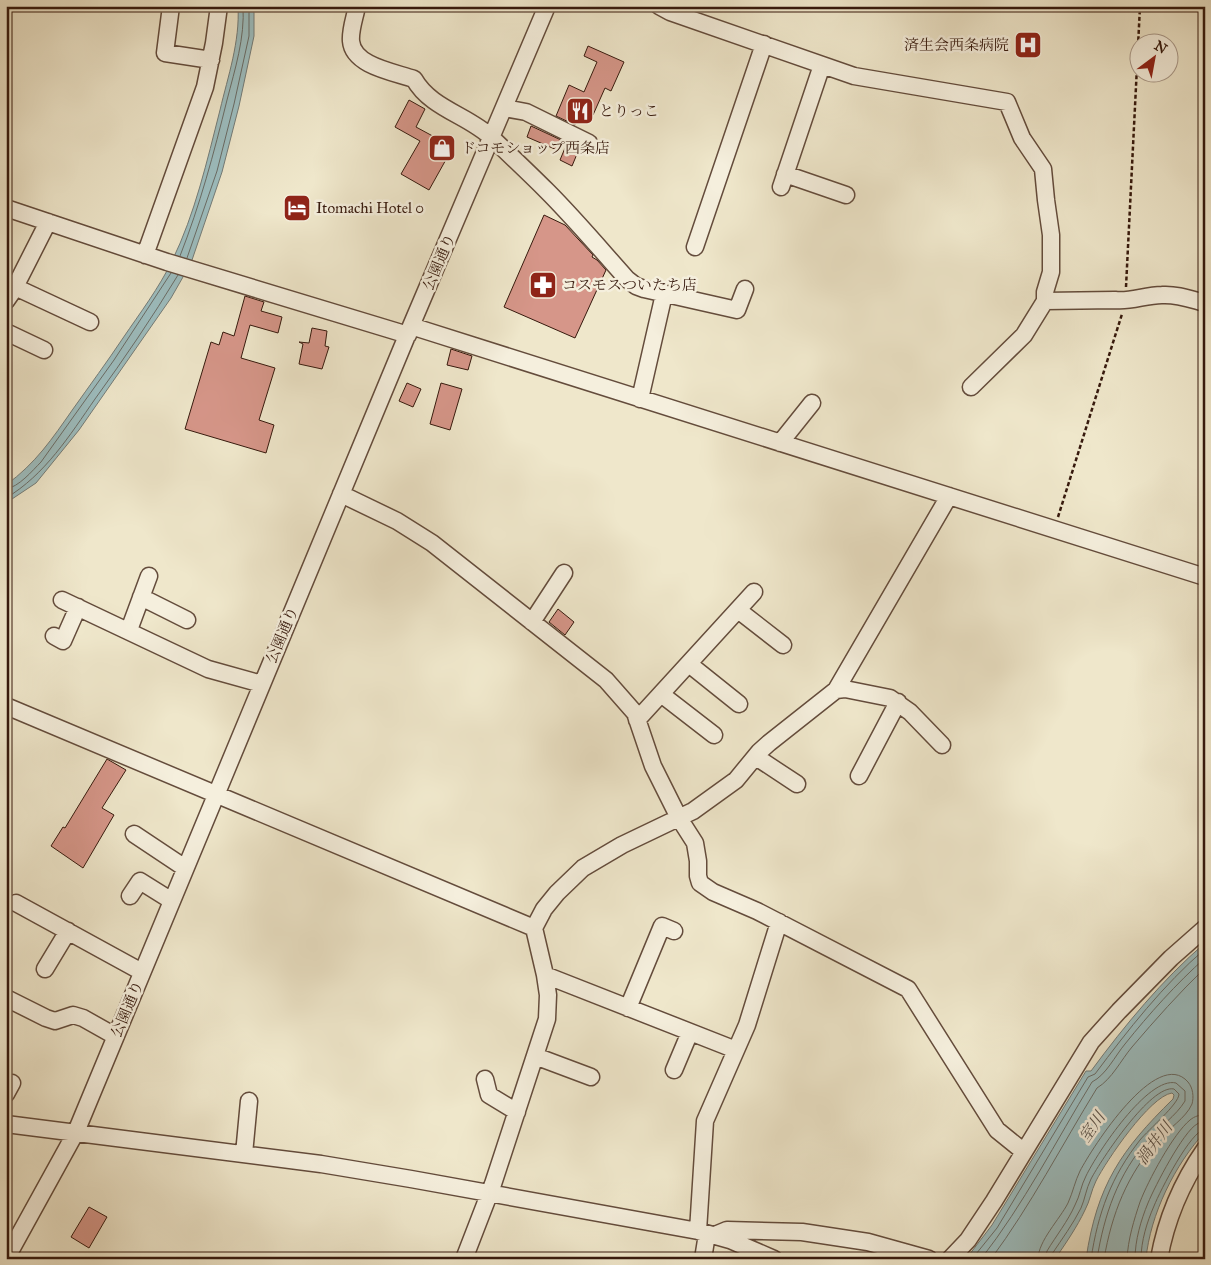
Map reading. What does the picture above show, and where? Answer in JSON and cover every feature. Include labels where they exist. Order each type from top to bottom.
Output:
[{"type":"street","points":[[171,6],[165,53],[210,60]]},
{"type":"street","points":[[146,255],[205,87],[219,6]]},
{"type":"street","points":[[357,6],[351,39],[352,48],[359,58],[368,64],[414,79],[419,88],[437,104],[480,128],[492,137],[548,191],[627,279],[636,286],[644,290],[737,310],[745,289]]},
{"type":"street","name":"公園通り","points":[[6,1259],[76,1132],[341,494],[547,6]]},
{"type":"street","points":[[660,6],[670,12],[854,76],[1007,102],[1022,138],[1043,169],[1052,252],[1051,272],[1045,292],[1045,301],[1024,334],[971,387]]},
{"type":"street","points":[[695,247],[764,44]]},
{"type":"street","points":[[822,65],[783,180],[846,194]]},
{"type":"street","points":[[504,108],[526,112],[589,143]]},
{"type":"street","points":[[6,208],[167,262],[640,399],[1205,577]]},
{"type":"street","points":[[6,301],[48,222]]},
{"type":"street","points":[[15,287],[90,322]]},
{"type":"street","points":[[640,399],[664,294]]},
{"type":"street","points":[[1045,301],[1126,301],[1160,295],[1175,295],[1205,303]]},
{"type":"street","points":[[6,332],[44,350]]},
{"type":"street","points":[[780,443],[812,403]]},
{"type":"street","points":[[341,494],[397,521],[432,543],[606,680],[635,712],[653,766],[679,818],[695,843],[700,883],[713,892],[779,922],[908,989],[997,1130],[1023,1151]]},
{"type":"street","points":[[464,1259],[490,1194],[547,1019],[548,995],[534,928],[544,910],[583,868],[622,845],[693,811],[736,780],[783,731],[836,690],[949,496]]},
{"type":"street","points":[[532,622],[564,573]]},
{"type":"street","points":[[128,630],[149,576]]},
{"type":"street","points":[[637,720],[754,592]]},
{"type":"street","points":[[141,597],[187,620]]},
{"type":"street","points":[[62,600],[208,669],[262,684]]},
{"type":"street","points":[[54,636],[63,641],[78,607]]},
{"type":"street","points":[[738,610],[783,645]]},
{"type":"street","points":[[689,664],[738,704]]},
{"type":"street","points":[[836,690],[845,689],[879,694],[898,702],[942,745]]},
{"type":"street","points":[[661,694],[714,735]]},
{"type":"street","points":[[859,776],[898,702]]},
{"type":"street","points":[[6,706],[534,928]]},
{"type":"street","points":[[756,757],[798,784]]},
{"type":"street","points":[[134,834],[185,868]]},
{"type":"street","points":[[130,896],[140,881],[172,901]]},
{"type":"street","points":[[16,902],[142,972]]},
{"type":"street","points":[[704,1259],[707,1234],[705,1121],[747,1025],[779,922]]},
{"type":"street","points":[[628,1008],[662,926],[674,931]]},
{"type":"street","points":[[950,1259],[968,1240],[994,1200],[1091,1042],[1171,958],[1205,928]]},
{"type":"street","points":[[44,969],[68,931]]},
{"type":"street","points":[[545,975],[736,1050]]},
{"type":"street","points":[[6,998],[55,1021],[73,1015],[82,1018],[115,1036]]},
{"type":"street","points":[[674,1070],[690,1032]]},
{"type":"street","points":[[535,1056],[591,1077]]},
{"type":"street","points":[[484,1079],[489,1095],[516,1112]]},
{"type":"street","points":[[244,1154],[249,1101]]},
{"type":"street","points":[[6,1124],[348,1168],[707,1234],[742,1245],[774,1259]]},
{"type":"street","points":[[1159,1259],[1163,1234],[1174,1206],[1205,1149]]},
{"type":"street","points":[[707,1234],[727,1230],[802,1232],[868,1242],[929,1259]]},
{"type":"path","points":[[1054,530],[1126,301],[1140,6]]},
{"type":"water","points":[[238,6],[254,6],[254,36],[222,172],[191,263],[171,298],[79,430],[36,483],[6,503],[6,485],[35,459],[58,430],[149,300],[172,261],[200,187],[230,72],[237,33]]},
{"type":"water","points":[[1205,943],[1205,1132],[1184,1159],[1166,1191],[1148,1242],[1146,1259],[1086,1259],[1097,1210],[1114,1170],[1139,1135],[1173,1099],[1174,1095],[1172,1093],[1152,1105],[1109,1159],[1096,1181],[1087,1207],[1055,1259],[966,1259],[992,1225],[1086,1071],[1091,1071],[1145,1004],[1174,972]]},
{"type":"building","points":[[588,46],[624,62],[611,91],[605,88],[593,115],[590,112],[587,120],[583,119],[581,123],[576,121],[575,125],[556,116],[569,85],[584,92],[597,62],[584,56]]},
{"type":"building","points":[[409,100],[425,109],[416,127],[453,147],[429,190],[401,174],[420,141],[395,127]]},
{"type":"building","points":[[531,126],[561,140],[557,150],[527,137]]},
{"type":"building","points":[[565,148],[577,154],[572,166],[560,160]]},
{"type":"building","points":[[544,215],[565,225],[593,255],[592,257],[606,270],[575,338],[504,307]]},
{"type":"building","points":[[245,296],[264,302],[261,311],[282,317],[278,333],[250,325],[241,358],[275,368],[259,420],[274,425],[266,453],[185,429],[211,342],[219,345],[223,332],[234,336]]},
{"type":"building","points":[[312,328],[327,331],[325,346],[329,347],[322,369],[299,364],[303,344],[299,342],[309,343]]},
{"type":"building","points":[[451,349],[472,356],[468,370],[447,365]]},
{"type":"building","points":[[407,383],[421,389],[413,407],[399,401]]},
{"type":"building","points":[[441,383],[462,389],[450,430],[430,424]]},
{"type":"building","points":[[558,609],[574,622],[565,635],[549,622]]},
{"type":"building","points":[[107,759],[126,770],[102,808],[114,815],[83,868],[51,846],[63,827],[65,828]]},
{"type":"building","points":[[89,1207],[107,1217],[89,1248],[71,1237]]},
{"type":"place","name":"済生会西条病院","points":[[1028,45]]},
{"type":"place","name":"とりっこ","points":[[580,111]]},
{"type":"place","name":"ドコモショップ西条店","points":[[442,148]]},
{"type":"place","name":"Itomachi Hotel 0","points":[[297,208]]},
{"type":"place","name":"コスモスついたち店","points":[[543,285]]},
{"type":"water label","name":"室川","points":[[1092,1127]]},
{"type":"water label","name":"渦井川","points":[[1154,1143]]}]
